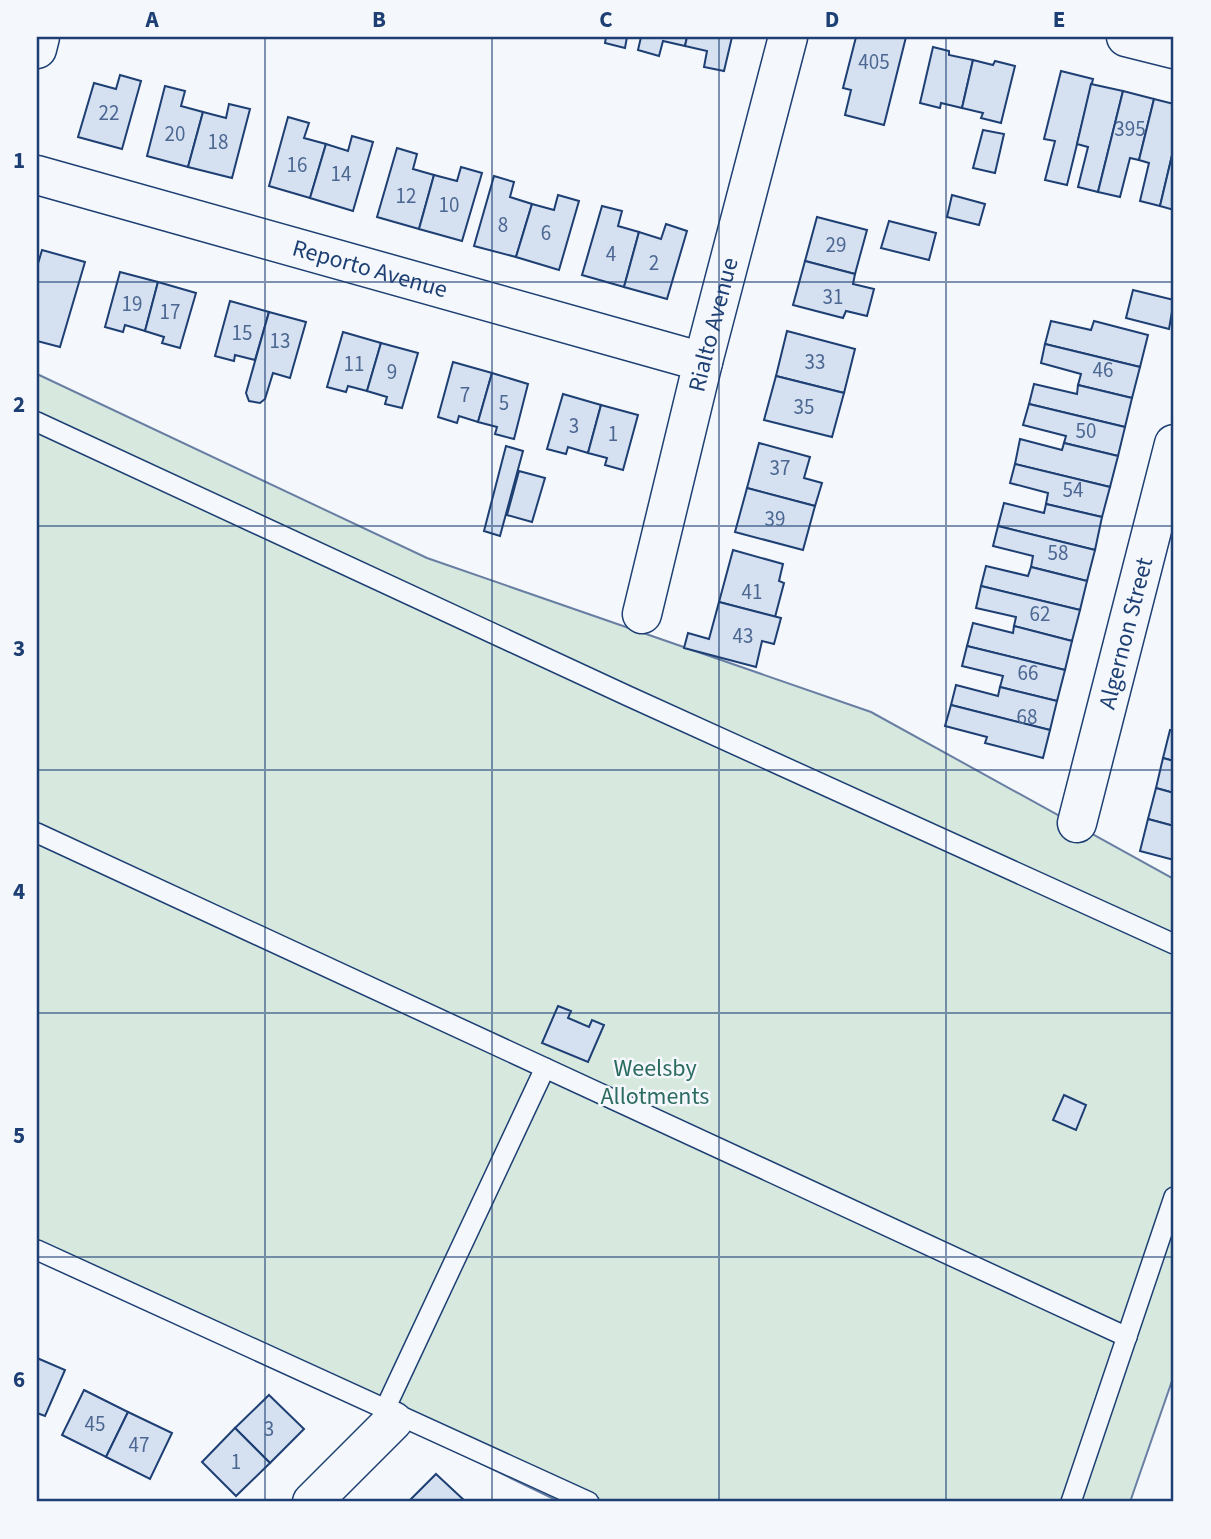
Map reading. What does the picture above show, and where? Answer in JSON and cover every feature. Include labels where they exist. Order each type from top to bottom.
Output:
[{"type":"street","points":[[37,50],[40,37]]},
{"type":"street","name":"Rialto Avenue","points":[[642,614],[703,362],[788,37]]},
{"type":"street","points":[[1126,37],[1174,49]]},
{"type":"street","name":"Reporto Avenue","points":[[37,175],[703,362]]},
{"type":"street","name":"Algernon Street","points":[[1077,822],[1174,444]]},
{"type":"street","points":[[312,1502],[389,1415]]},
{"type":"lane","points":[[37,422],[615,691],[1174,944]]},
{"type":"lane","points":[[37,833],[1127,1337]]},
{"type":"lane","points":[[389,1415],[545,1068]]},
{"type":"lane","points":[[1071,1502],[1174,1197]]},
{"type":"lane","points":[[37,1250],[389,1415],[589,1502]]},
{"type":"green space","name":"Weelsby Allotments","points":[[37,374],[427,558],[871,712],[1174,879],[1174,1375],[1130,1502],[560,1502],[393,1421],[37,1258]]},
{"type":"building","points":[[606,37],[627,37],[625,48],[605,43]]},
{"type":"building","points":[[641,37],[687,37],[685,46],[663,41],[659,56],[638,50]]},
{"type":"building","points":[[687,37],[732,37],[724,71],[704,67],[707,51],[685,46]]},
{"type":"building","points":[[856,37],[906,37],[884,125],[845,115],[851,90],[843,88]]},
{"type":"building","points":[[933,47],[949,51],[949,55],[973,60],[962,108],[941,103],[940,108],[920,103]]},
{"type":"building","points":[[973,60],[993,65],[995,61],[1015,66],[1001,123],[981,118],[983,113],[962,108]]},
{"type":"building","points":[[1061,71],[1093,79],[1067,185],[1045,180],[1055,141],[1044,139]]},
{"type":"building","points":[[120,75],[141,81],[122,149],[78,137],[94,83],[116,89]]},
{"type":"building","points":[[1091,84],[1123,91],[1098,192],[1078,187],[1088,147],[1077,144]]},
{"type":"building","points":[[165,86],[185,91],[181,106],[203,112],[188,167],[147,156]]},
{"type":"building","points":[[1123,91],[1154,99],[1139,160],[1130,158],[1120,197],[1098,192]]},
{"type":"building","points":[[1154,99],[1174,104],[1174,147],[1160,206],[1140,201],[1149,163],[1139,160]]},
{"type":"building","points":[[229,104],[250,109],[232,178],[188,167],[203,112],[226,118]]},
{"type":"building","points":[[288,117],[309,123],[304,138],[326,144],[310,198],[269,186]]},
{"type":"building","points":[[983,130],[1004,134],[995,173],[973,168]]},
{"type":"building","points":[[352,136],[373,142],[353,211],[310,198],[326,144],[348,151]]},
{"type":"building","points":[[1174,147],[1174,210],[1160,206]]},
{"type":"building","points":[[397,148],[417,154],[413,169],[434,175],[419,229],[377,217]]},
{"type":"building","points":[[461,167],[482,173],[462,241],[419,229],[434,175],[457,181]]},
{"type":"building","points":[[494,176],[514,182],[510,197],[532,204],[516,257],[474,246]]},
{"type":"building","points":[[558,195],[579,201],[559,270],[516,257],[532,204],[554,210]]},
{"type":"building","points":[[952,195],[985,204],[979,225],[947,217]]},
{"type":"building","points":[[602,206],[622,211],[618,226],[639,232],[624,287],[582,275]]},
{"type":"building","points":[[817,217],[867,230],[855,274],[805,261]]},
{"type":"building","points":[[889,221],[936,233],[929,260],[881,248]]},
{"type":"building","points":[[666,224],[687,231],[667,299],[624,287],[639,232],[661,239]]},
{"type":"building","points":[[42,250],[85,262],[60,347],[37,341],[37,267]]},
{"type":"building","points":[[805,261],[855,274],[853,284],[874,289],[867,316],[846,311],[843,318],[793,305]]},
{"type":"building","points":[[120,272],[158,282],[145,331],[125,325],[123,332],[105,327]]},
{"type":"building","points":[[158,282],[196,293],[180,348],[162,343],[164,337],[145,331]]},
{"type":"building","points":[[1133,290],[1174,300],[1169,329],[1126,318]]},
{"type":"building","points":[[230,301],[269,312],[255,360],[235,355],[234,361],[215,356]]},
{"type":"building","points":[[269,312],[306,322],[290,378],[273,373],[265,399],[260,403],[249,401],[246,393]]},
{"type":"building","points":[[1051,321],[1091,330],[1094,321],[1148,335],[1140,367],[1045,344]]},
{"type":"building","points":[[787,331],[855,349],[844,393],[776,376]]},
{"type":"building","points":[[343,332],[381,343],[367,391],[348,386],[346,392],[327,387]]},
{"type":"building","points":[[381,343],[418,353],[402,408],[385,404],[387,397],[367,391]]},
{"type":"building","points":[[1045,344],[1140,367],[1132,398],[1078,385],[1081,374],[1041,363]]},
{"type":"building","points":[[453,362],[492,373],[478,422],[459,416],[457,423],[438,417]]},
{"type":"building","points":[[492,373],[528,384],[514,439],[495,434],[497,427],[478,422]]},
{"type":"building","points":[[776,376],[844,393],[832,437],[764,420]]},
{"type":"building","points":[[1034,384],[1077,394],[1078,385],[1132,398],[1125,427],[1029,404]]},
{"type":"building","points":[[563,394],[601,405],[588,453],[568,447],[566,454],[547,449]]},
{"type":"building","points":[[1029,404],[1125,427],[1118,456],[1064,443],[1066,436],[1023,425]]},
{"type":"building","points":[[601,405],[638,415],[623,470],[605,465],[607,458],[588,453]]},
{"type":"building","points":[[1020,439],[1062,450],[1064,443],[1118,456],[1110,487],[1015,464]]},
{"type":"building","points":[[759,443],[810,457],[804,478],[822,483],[815,506],[747,488]]},
{"type":"building","points":[[506,446],[523,451],[500,536],[484,531]]},
{"type":"building","points":[[1015,464],[1110,487],[1102,517],[1046,504],[1048,493],[1010,483]]},
{"type":"building","points":[[519,471],[545,478],[532,522],[507,515]]},
{"type":"building","points":[[747,488],[815,506],[803,550],[735,532]]},
{"type":"building","points":[[1004,503],[1044,513],[1046,504],[1102,517],[1095,550],[998,526]]},
{"type":"building","points":[[998,526],[1095,550],[1087,581],[1031,567],[1033,556],[993,546]]},
{"type":"building","points":[[733,550],[783,564],[779,581],[784,583],[775,617],[719,602]]},
{"type":"building","points":[[986,566],[1028,576],[1031,567],[1087,581],[1080,610],[981,586]]},
{"type":"building","points":[[981,586],[1080,610],[1072,641],[1014,626],[1016,617],[976,608]]},
{"type":"building","points":[[719,602],[781,618],[774,644],[762,641],[756,667],[684,648],[688,633],[709,639]]},
{"type":"building","points":[[973,623],[1013,633],[1014,626],[1072,641],[1065,670],[967,646]]},
{"type":"building","points":[[967,646],[1065,670],[1057,701],[1000,687],[1003,676],[962,666]]},
{"type":"building","points":[[956,685],[998,696],[1000,687],[1057,701],[1050,730],[951,705]]},
{"type":"building","points":[[951,705],[1050,730],[1043,758],[985,743],[987,737],[945,726]]},
{"type":"building","points":[[1170,730],[1174,731],[1174,761],[1163,758]]},
{"type":"building","points":[[1163,758],[1174,761],[1174,793],[1156,788]]},
{"type":"building","points":[[1156,788],[1174,793],[1174,826],[1148,819]]},
{"type":"building","points":[[1148,819],[1174,826],[1174,860],[1140,851]]},
{"type":"building","points":[[558,1006],[571,1011],[568,1018],[589,1027],[592,1020],[604,1025],[588,1062],[542,1043]]},
{"type":"building","points":[[1064,1095],[1086,1105],[1076,1130],[1053,1120]]},
{"type":"building","points":[[37,1358],[65,1370],[45,1416],[37,1413]]},
{"type":"building","points":[[84,1390],[128,1412],[106,1457],[62,1435]]},
{"type":"building","points":[[269,1395],[304,1429],[270,1463],[235,1428]]},
{"type":"building","points":[[128,1412],[172,1433],[150,1479],[106,1457]]},
{"type":"building","points":[[235,1428],[270,1463],[236,1496],[202,1462]]},
{"type":"building","points":[[436,1474],[466,1502],[408,1502]]}]
